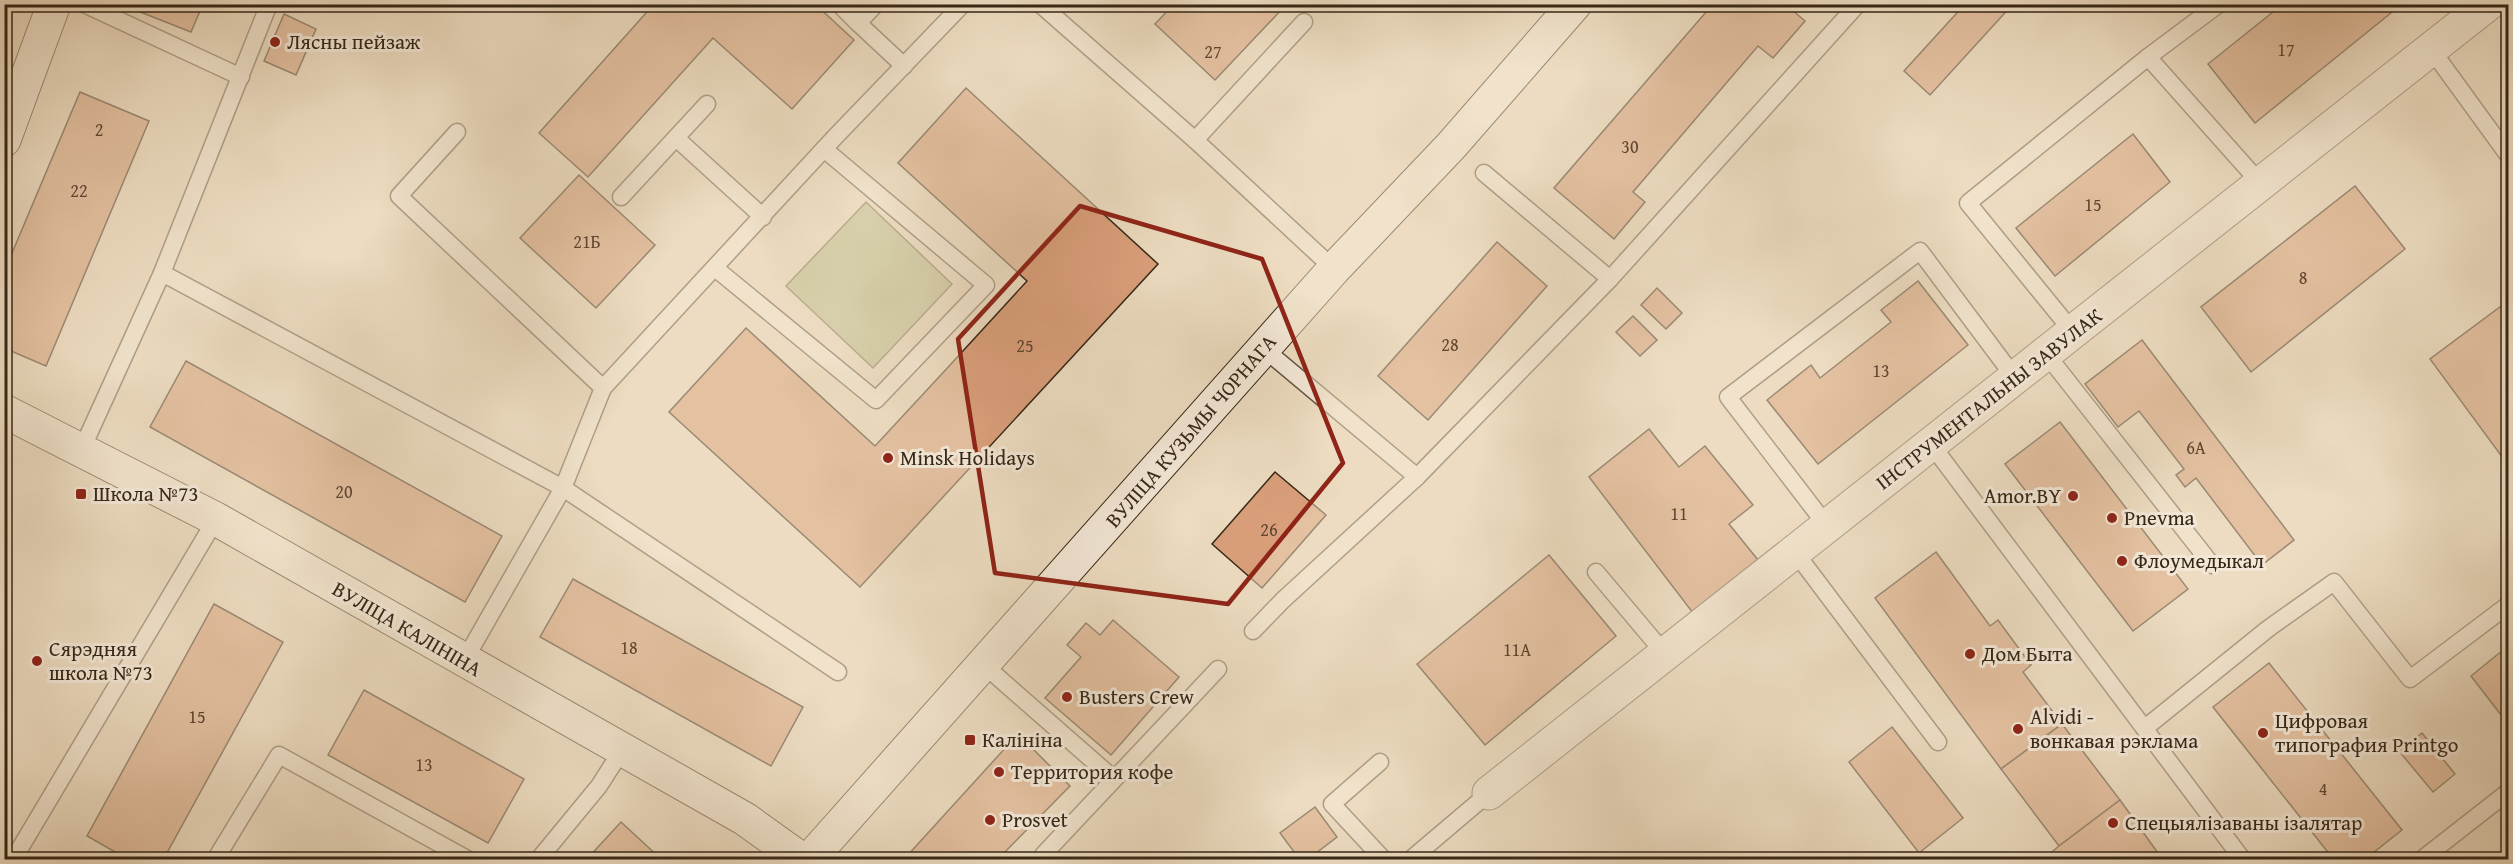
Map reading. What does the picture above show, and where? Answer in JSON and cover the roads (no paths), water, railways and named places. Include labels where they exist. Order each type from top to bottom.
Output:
[{"type":"main road","points":[[4,140],[54,4]]},
{"type":"main road","name":"ВУЛІЦА КУЗЬМЫ ЧОРНАГА","points":[[808,860],[1263,348],[1334,269],[1451,146],[1575,4]]},
{"type":"main road","name":"ІНСТРУМЕНТАЛЬНЫ ЗАВУЛАК","points":[[1489,793],[1930,444],[2047,355],[2073,332],[2487,5]]},
{"type":"main road","name":"ВУЛІЦА КАЛІНІНА","points":[[4,411],[216,519],[745,819],[802,860]]},
{"type":"lane","points":[[84,4],[241,77]]},
{"type":"lane","points":[[81,450],[162,273],[270,4]]},
{"type":"lane","points":[[839,4],[904,66]]},
{"type":"lane","points":[[858,23],[876,4]]},
{"type":"lane","points":[[464,661],[563,488],[603,388],[824,149],[963,4]]},
{"type":"lane","points":[[1040,4],[1195,140],[1334,269]]},
{"type":"lane","points":[[2073,332],[1968,203],[2148,57],[2219,4]]},
{"type":"lane","points":[[1253,631],[1283,600],[1417,477],[1610,279],[1851,7]]},
{"type":"lane","points":[[1195,140],[1304,22]]},
{"type":"lane","points":[[2431,49],[2508,155]]},
{"type":"lane","points":[[2148,57],[2261,184]]},
{"type":"lane","points":[[621,197],[707,104]]},
{"type":"lane","points":[[457,132],[399,196],[603,388]]},
{"type":"lane","points":[[676,138],[763,217]]},
{"type":"lane","points":[[715,268],[876,400],[986,285],[824,149]]},
{"type":"lane","points":[[1484,173],[1610,279]]},
{"type":"lane","points":[[1827,526],[1728,397],[1920,251],[2015,378]]},
{"type":"lane","points":[[162,273],[563,488],[838,672]]},
{"type":"lane","points":[[1263,348],[1417,477]]},
{"type":"lane","points":[[2047,355],[2212,565]]},
{"type":"lane","points":[[1930,444],[2145,728],[2238,858]]},
{"type":"lane","points":[[13,860],[216,519]]},
{"type":"lane","points":[[1795,552],[1938,742]]},
{"type":"lane","points":[[1596,572],[1665,654]]},
{"type":"lane","points":[[2145,728],[2269,628],[2334,582],[2410,679],[2508,605]]},
{"type":"lane","points":[[984,664],[1114,778]]},
{"type":"lane","points":[[1047,860],[1043,855],[1218,669]]},
{"type":"lane","points":[[538,860],[599,786],[622,750]]},
{"type":"lane","points":[[215,860],[279,755],[469,860]]},
{"type":"lane","points":[[1380,762],[1332,804],[1383,860]]},
{"type":"lane","points":[[2421,860],[2508,792]]},
{"type":"lane","points":[[1410,860],[1489,793]]},
{"type":"place","name":"Лясны пейзаж","points":[[275,42]]},
{"type":"place","name":"Minsk Holidays","points":[[888,458]]},
{"type":"place","name":"Школа №73","points":[[81,494]]},
{"type":"place","name":"Amor.BY","points":[[2073,496]]},
{"type":"place","name":"Pnevma","points":[[2112,518]]},
{"type":"place","name":"Флоумедыкал","points":[[2122,561]]},
{"type":"place","name":"Дом Быта","points":[[1970,654]]},
{"type":"place","name":"Сярэдняя школа №73","points":[[37,661]]},
{"type":"place","name":"Busters Crew","points":[[1067,697]]},
{"type":"place","name":"Alvidi - вонкавая рэклама","points":[[2018,729]]},
{"type":"place","name":"Цифровая типография Printgo","points":[[2263,733]]},
{"type":"place","name":"Калініна","points":[[970,740]]},
{"type":"place","name":"Территория кофе","points":[[999,772]]},
{"type":"place","name":"Prosvet","points":[[990,820]]},
{"type":"place","name":"Спецыялізаваны ізалятар","points":[[2113,823]]}]
